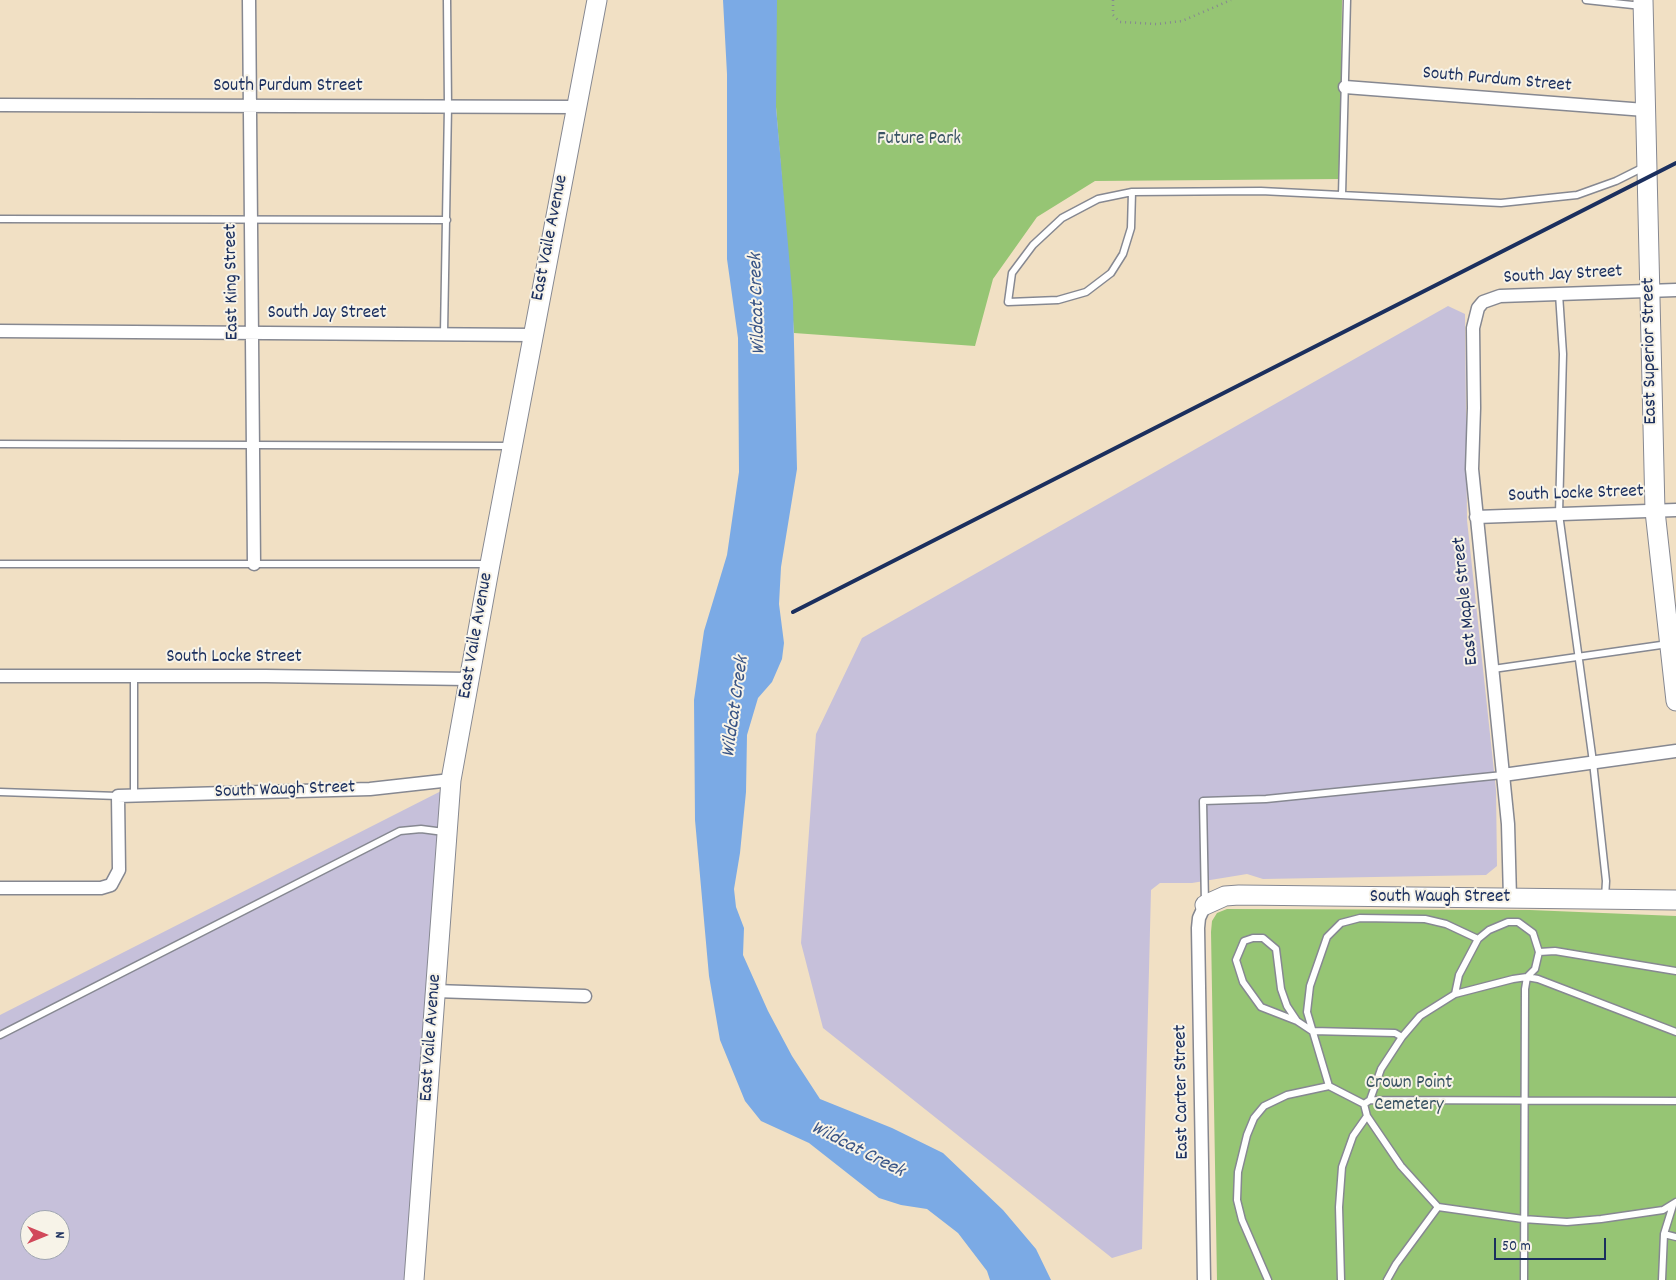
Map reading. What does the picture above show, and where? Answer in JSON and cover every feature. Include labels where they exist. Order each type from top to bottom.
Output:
[{"type":"street","name":"East King Street","points":[[249,0],[254,564]]},
{"type":"street","name":"East Vaile Avenue","points":[[414,1280],[451,780],[468,680],[597,0]]},
{"type":"street","name":"East Superior Street","points":[[1643,3],[1655,511],[1673,643],[1676,701]]},
{"type":"street","name":"South Purdum Street","points":[[1345,87],[1646,110]]},
{"type":"street","name":"South Purdum Street","points":[[0,105],[576,107]]},
{"type":"street","name":"South Jay Street","points":[[1483,302],[1500,296],[1676,290]]},
{"type":"street","name":"East Maple Street","points":[[1483,302],[1478,308],[1473,328],[1474,408],[1472,470],[1508,824],[1510,898]]},
{"type":"street","name":"South Jay Street","points":[[0,331],[533,335]]},
{"type":"street","name":"South Locke Street","points":[[1476,518],[1676,510]]},
{"type":"street","name":"South Locke Street","points":[[0,676],[266,676],[468,680]]},
{"type":"street","points":[[1503,775],[1676,751]]},
{"type":"street","name":"South Waugh Street","points":[[118,796],[370,789],[451,780]]},
{"type":"street","points":[[0,888],[101,888],[111,885],[119,870],[118,796]]},
{"type":"street","name":"South Waugh Street","points":[[1205,905],[1225,896],[1239,895],[1676,900]]},
{"type":"street","name":"East Carter Street","points":[[1204,1280],[1198,928],[1199,918],[1205,905]]},
{"type":"street","points":[[435,991],[585,996]]},
{"type":"lane","points":[[444,333],[447,220],[447,0]]},
{"type":"lane","points":[[1342,195],[1347,0]]},
{"type":"lane","points":[[1586,0],[1643,3]]},
{"type":"lane","points":[[1132,192],[1131,228],[1123,254],[1111,273],[1086,292],[1058,300],[1008,302],[1012,273],[1032,245],[1062,218],[1098,199],[1132,192],[1261,191],[1501,203],[1577,195],[1616,181],[1647,166]]},
{"type":"lane","points":[[0,219],[447,220]]},
{"type":"lane","points":[[1559,293],[1563,354],[1559,514],[1593,762],[1606,882],[1605,899]]},
{"type":"lane","points":[[0,444],[512,446]]},
{"type":"lane","points":[[0,564],[490,564]]},
{"type":"lane","points":[[1493,669],[1673,643]]},
{"type":"lane","points":[[134,677],[134,796]]},
{"type":"lane","points":[[1205,905],[1203,801],[1266,799],[1503,775]]},
{"type":"lane","points":[[0,792],[118,796]]},
{"type":"lane","points":[[0,1035],[400,831],[421,829],[447,832]]},
{"type":"lane","points":[[1329,1086],[1307,1012],[1310,986],[1327,937],[1341,923],[1360,918],[1425,919],[1446,924],[1478,939]]},
{"type":"lane","points":[[1455,994],[1459,975],[1478,939],[1497,926],[1508,922],[1518,922],[1527,926],[1533,933],[1539,952],[1534,969],[1527,977],[1524,1099],[1524,1280]]},
{"type":"lane","points":[[1297,1021],[1287,1006],[1281,989],[1276,949],[1263,938],[1253,938],[1244,941],[1236,960],[1243,982],[1262,1007],[1297,1021],[1312,1031],[1395,1033],[1402,1037]]},
{"type":"lane","points":[[1539,952],[1555,951],[1676,971]]},
{"type":"lane","points":[[1674,1203],[1663,1210],[1567,1222],[1523,1219],[1438,1207],[1401,1166],[1367,1116],[1367,1102],[1381,1069],[1402,1037],[1420,1016],[1455,994],[1527,977],[1538,979],[1676,1032]]},
{"type":"lane","points":[[1268,1280],[1242,1220],[1237,1200],[1238,1172],[1247,1135],[1254,1118],[1264,1106],[1287,1095],[1329,1086],[1367,1102],[1524,1099],[1676,1101]]},
{"type":"lane","points":[[1342,1280],[1339,1207],[1342,1167],[1353,1136],[1367,1116]]},
{"type":"lane","points":[[1662,1280],[1664,1234],[1674,1203]]},
{"type":"lane","points":[[1387,1280],[1396,1264],[1438,1207]]},
{"type":"lane","points":[[1664,1234],[1676,1237]]},
{"type":"path","points":[[1113,0],[1113,15],[1120,22],[1157,24],[1182,21],[1231,0]]},
{"type":"shaded area","points":[[1448,306],[1465,314],[1467,520],[1496,790],[1497,866],[1486,875],[1263,879],[1247,874],[1192,883],[1160,883],[1151,890],[1142,1249],[1112,1258],[823,1028],[801,943],[816,734],[862,638]]},
{"type":"shaded area","points":[[451,786],[414,1280],[0,1280],[0,1015]]},
{"type":"green space","name":"Future Park","points":[[771,0],[1342,0],[1340,179],[1095,181],[1037,217],[993,279],[975,346],[794,333],[776,107]]},
{"type":"green space","name":"Crown Point Cemetery","points":[[1227,909],[1530,910],[1676,916],[1676,1280],[1217,1280],[1211,932],[1212,921],[1217,913]]},
{"type":"water","name":"Wildcat Creek","points":[[723,0],[777,0],[776,107],[793,302],[797,469],[781,567],[779,604],[784,643],[782,659],[772,682],[758,698],[747,735],[746,792],[740,853],[734,889],[736,907],[744,928],[743,955],[768,1011],[792,1056],[820,1099],[892,1128],[943,1153],[1003,1210],[1036,1249],[1051,1280],[990,1280],[987,1271],[958,1233],[927,1209],[901,1205],[879,1198],[809,1143],[761,1121],[745,1101],[720,1040],[709,976],[695,820],[694,700],[704,631],[727,555],[739,472],[738,338],[727,259],[727,74]]},
{"type":"railway","points":[[793,612],[1676,163]]}]
